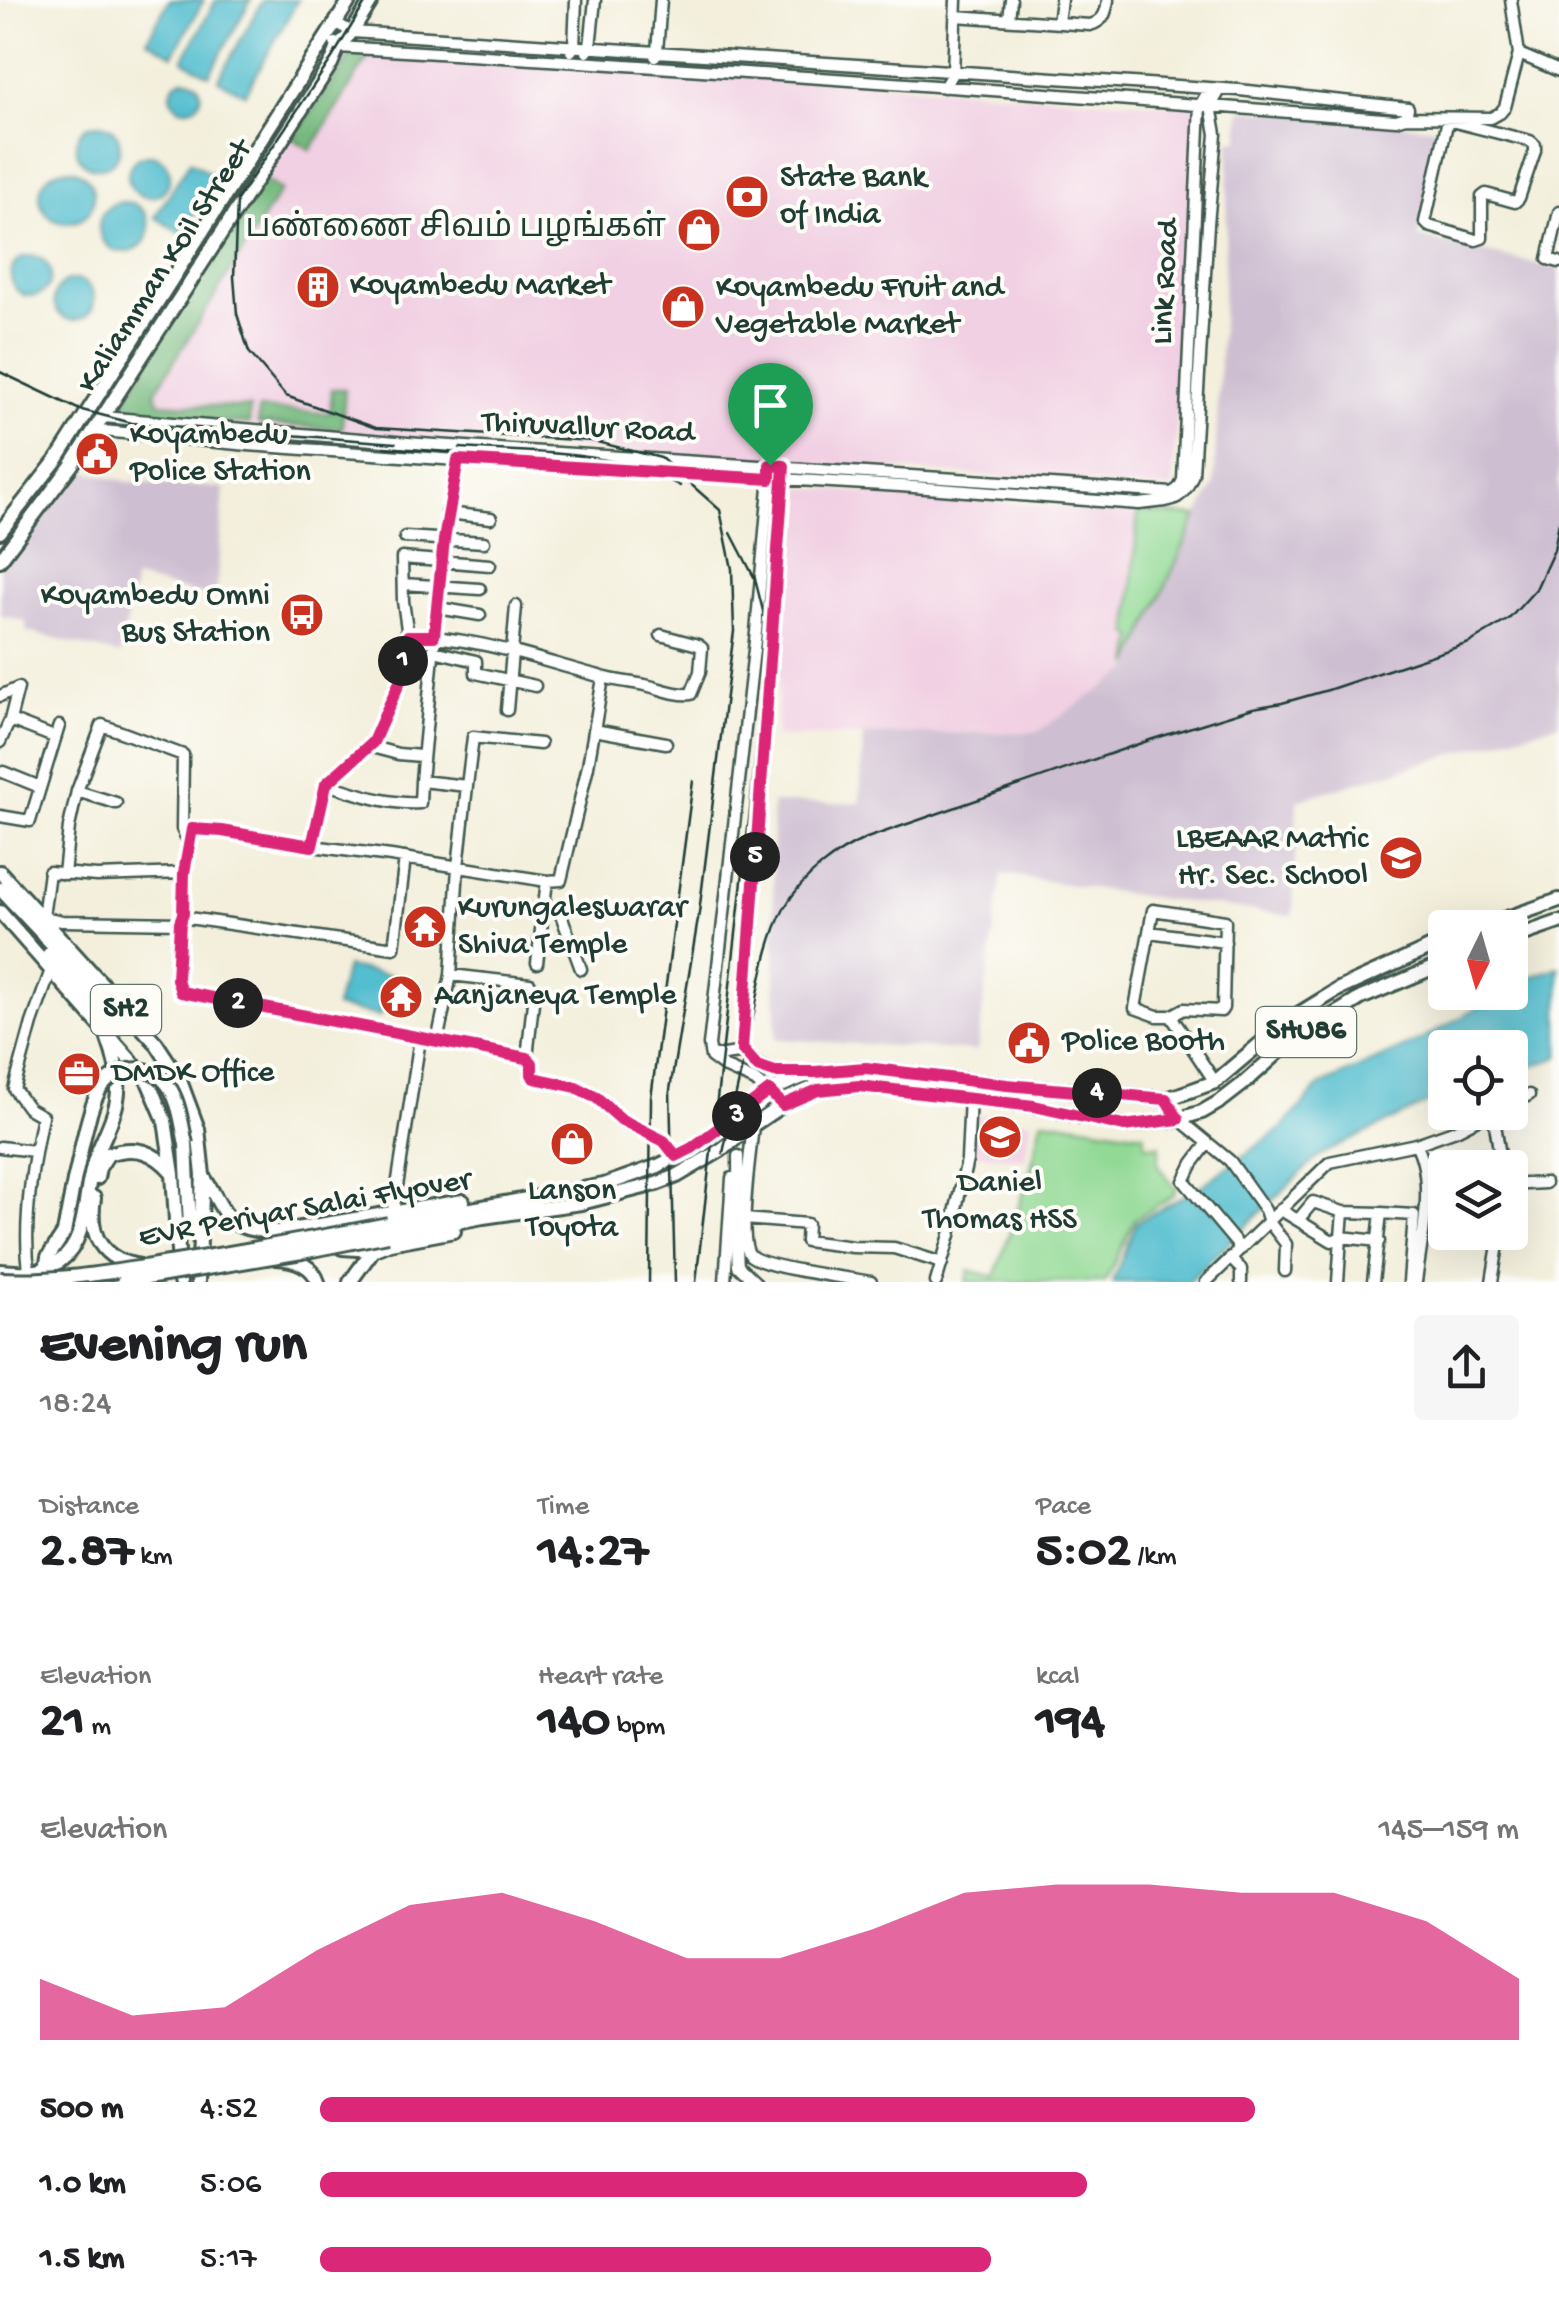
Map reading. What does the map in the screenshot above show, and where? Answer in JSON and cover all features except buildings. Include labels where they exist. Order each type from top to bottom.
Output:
[{"type":"main road","name":"Kaliamman Koil Street","points":[[0,532],[58,458],[350,0]]},
{"type":"main road","name":"Kaliamman Koil Street","points":[[0,560],[71,466],[331,64],[338,47],[372,0]]},
{"type":"main road","name":"SH2","points":[[0,872],[156,1043],[179,1078],[198,1130],[202,1176],[198,1282]]},
{"type":"main road","points":[[0,889],[107,1010]]},
{"type":"main road","points":[[0,900],[107,1010],[132,1017]]},
{"type":"main road","points":[[1528,911],[1559,900]]},
{"type":"main road","name":"SH2","points":[[0,912],[147,1079],[165,1121],[180,1282]]},
{"type":"main road","points":[[1528,933],[1559,922]]},
{"type":"main road","name":"SHU86","points":[[490,1210],[604,1185],[658,1166],[692,1148],[769,1091],[815,1072],[866,1068],[1166,1099],[1214,1082],[1288,1022],[1339,988],[1428,949]]},
{"type":"main road","name":"SHU86","points":[[490,1210],[581,1202],[656,1184],[721,1150],[783,1105],[818,1090],[859,1086],[970,1098],[1034,1106],[1124,1126],[1178,1119],[1202,1112],[1221,1100],[1289,1043],[1361,998],[1428,970]]},
{"type":"main road","points":[[0,1271],[46,1269],[63,1259],[74,1244],[93,1163],[117,1100],[116,1062],[107,1031],[107,1010]]},
{"type":"main road","points":[[46,1269],[64,1232],[96,1096],[113,1074],[126,1069],[158,1075],[170,1088],[186,1144],[190,1226],[200,1240]]},
{"type":"main road","points":[[1104,1120],[1110,1094]]},
{"type":"main road","points":[[147,1266],[120,1262],[101,1247],[92,1208],[99,1168],[108,1154],[122,1149],[146,1150],[168,1168]]},
{"type":"main road","points":[[202,1176],[223,1213],[239,1226],[254,1231],[278,1232],[325,1222],[481,1199],[490,1210],[492,1222],[373,1250],[338,1247],[330,1239],[325,1222]]},
{"type":"main road","name":"EVR Periyar Salai Flyover","points":[[122,1282],[271,1258],[490,1210]]},
{"type":"main road","name":"EVR Periyar Salai Flyover","points":[[0,1279],[68,1278],[490,1210]]},
{"type":"main road","points":[[350,1282],[373,1250]]},
{"type":"main road","points":[[271,1258],[309,1267],[318,1282]]},
{"type":"street","points":[[565,60],[574,46],[576,0]]},
{"type":"street","points":[[581,60],[590,47],[595,0]]},
{"type":"street","points":[[649,66],[658,52],[661,0]]},
{"type":"street","points":[[944,88],[953,72],[956,0]]},
{"type":"street","points":[[1009,19],[1011,0]]},
{"type":"street","points":[[1058,22],[1061,0]]},
{"type":"street","points":[[954,16],[1090,25],[1106,14],[1108,0]]},
{"type":"street","points":[[1406,117],[1408,108],[1357,101],[333,28],[338,47],[581,60],[1396,120],[1406,117],[1469,121],[1535,145],[1516,202],[1486,194],[1482,197],[1482,238],[1476,240],[1425,222],[1446,124],[1451,121],[1469,121],[1494,117],[1506,106],[1519,54],[1511,0]]},
{"type":"street","points":[[1519,54],[1559,71]]},
{"type":"street","points":[[93,430],[458,460],[1139,504],[1178,499],[1193,474],[1216,134],[1206,106],[1215,90]]},
{"type":"street","name":"Link Road","points":[[1183,480],[1206,106]]},
{"type":"street","points":[[1494,117],[1504,134]]},
{"type":"street","points":[[1559,212],[1548,259],[1559,262]]},
{"type":"street","name":"Thiruvallur Road","points":[[103,417],[420,444],[1160,493],[1176,491],[1183,480]]},
{"type":"street","points":[[326,784],[372,798],[420,802],[421,756],[444,540],[458,460]]},
{"type":"street","points":[[770,465],[756,632],[709,1046],[711,1057],[755,1081],[783,1105]]},
{"type":"street","points":[[784,466],[742,1049],[757,1066],[775,1072],[815,1072]]},
{"type":"street","points":[[448,513],[491,518]]},
{"type":"street","points":[[405,537],[484,542]]},
{"type":"street","points":[[312,846],[326,784],[373,742],[400,681],[408,636],[402,558],[490,565]]},
{"type":"street","points":[[402,584],[480,589]]},
{"type":"street","points":[[507,710],[516,606]]},
{"type":"street","points":[[438,608],[480,615]]},
{"type":"street","points":[[408,636],[434,636],[510,649],[603,678],[691,694],[700,672],[702,648],[661,635]]},
{"type":"street","points":[[434,650],[476,661],[476,673],[535,686]]},
{"type":"street","points":[[603,678],[588,766],[560,880],[192,829],[184,873],[177,979],[181,992],[527,1058],[532,1063],[534,1078],[576,1087],[597,1098],[622,1120],[664,1141],[676,1156]]},
{"type":"street","points":[[0,696],[18,688],[0,742]]},
{"type":"street","points":[[0,816],[30,821],[56,732],[10,720]]},
{"type":"street","points":[[64,874],[78,791],[102,725],[184,755],[182,829],[189,844]]},
{"type":"street","points":[[594,730],[666,743]]},
{"type":"street","points":[[437,1042],[451,974],[473,736],[540,744]]},
{"type":"street","points":[[368,746],[421,756]]},
{"type":"street","points":[[1,775],[40,787]]},
{"type":"street","points":[[420,780],[466,786]]},
{"type":"street","points":[[78,791],[116,803]]},
{"type":"street","points":[[184,873],[97,876],[49,872],[43,917],[62,922],[181,920],[394,948],[405,858]]},
{"type":"street","points":[[537,962],[547,881]]},
{"type":"street","points":[[517,908],[560,912],[581,970]]},
{"type":"street","points":[[1155,910],[1224,920],[1225,942],[1222,1010],[1184,1009],[1171,1016],[1135,1008],[1155,910]]},
{"type":"street","points":[[1149,932],[1225,942]]},
{"type":"street","points":[[29,1272],[26,1253],[34,1151],[42,1116],[28,1108],[14,1089],[51,970]]},
{"type":"street","points":[[451,974],[530,984],[534,993],[527,1058]]},
{"type":"street","points":[[1171,1016],[1214,1082]]},
{"type":"street","points":[[393,1212],[420,1039]]},
{"type":"street","points":[[711,1057],[744,1052]]},
{"type":"street","points":[[750,1105],[755,1081]]},
{"type":"street","points":[[936,1282],[966,1160],[970,1098]]},
{"type":"street","points":[[1166,1099],[1178,1119],[1230,1161],[1264,1210],[1286,1244],[1285,1271]]},
{"type":"street","points":[[752,1124],[744,1219],[747,1252],[754,1259],[777,1266],[871,1282]]},
{"type":"street","points":[[1206,1282],[1231,1258],[1238,1245],[1270,1222],[1330,1162],[1416,1144],[1456,1130]]},
{"type":"street","points":[[1208,1143],[1184,1179],[1185,1184],[1238,1245]]},
{"type":"street","points":[[1412,1282],[1427,1182],[1424,1157],[1416,1144]]},
{"type":"street","points":[[0,1147],[34,1151]]},
{"type":"street","points":[[725,1282],[736,1158],[738,1266],[755,1282]]},
{"type":"street","points":[[1528,1184],[1545,1183]]},
{"type":"street","points":[[1298,1220],[1313,1202],[1343,1212],[1414,1216],[1412,1282]]},
{"type":"street","points":[[1281,1210],[1332,1242],[1342,1238],[1378,1241]]},
{"type":"street","points":[[1338,1282],[1343,1212]]},
{"type":"street","points":[[1373,1282],[1381,1214]]},
{"type":"street","points":[[744,1219],[807,1224],[806,1241],[894,1248],[942,1263]]},
{"type":"street","points":[[1492,1282],[1497,1250]]},
{"type":"street","points":[[1231,1258],[1240,1270],[1241,1282]]},
{"type":"shaded area","name":"Koyambedu Fruit and Vegetable Market","points":[[350,45],[1202,107],[1172,489],[491,445],[115,415],[114,407]]},
{"type":"shaded area","points":[[1241,109],[1440,128],[1418,237],[1559,269],[1559,723],[1297,800],[1293,916],[1002,874],[977,1051],[776,1039],[772,803],[860,803],[863,735],[1037,732],[1130,668],[1214,486],[1230,140],[1239,140]]},
{"type":"shaded area","points":[[72,468],[128,482],[224,488],[216,598],[135,579],[120,655],[27,632],[25,621],[0,615],[0,567]]},
{"type":"shaded area","points":[[790,487],[1138,512],[1129,633],[1134,637],[1128,672],[1037,732],[776,737]]},
{"type":"shaded area","name":"Daniel Thomas HSS","points":[[974,1114],[1032,1121],[1025,1159],[970,1154]]},
{"type":"green space","points":[[353,51],[372,51],[311,150],[293,139]]},
{"type":"green space","points":[[265,180],[281,190],[155,392],[160,403],[250,408],[249,424],[123,417],[126,400],[237,200]]},
{"type":"green space","points":[[332,389],[345,389],[342,429],[258,424],[259,409],[330,413]]},
{"type":"green space","points":[[1138,512],[1197,516],[1130,665],[1134,637],[1129,633]]},
{"type":"green space","points":[[1042,1120],[1144,1134],[1145,1145],[1160,1145],[1158,1165],[1176,1188],[1174,1195],[1135,1219],[1105,1282],[967,1282],[969,1270],[995,1277],[1031,1169]]},
{"type":"water","points":[[169,0],[204,0],[173,55],[147,40]]},
{"type":"water","points":[[216,0],[251,0],[209,75],[183,60]]},
{"type":"water","points":[[263,0],[298,0],[245,94],[218,80]]},
{"type":"water","points":[[186,79],[197,83],[201,94],[197,105],[186,109],[175,105],[171,94],[175,83]]},
{"type":"water","points":[[98,124],[113,131],[120,146],[113,161],[98,168],[83,161],[76,146],[83,131]]},
{"type":"water","points":[[149,155],[164,161],[170,176],[164,191],[149,197],[134,191],[128,176],[134,161]]},
{"type":"water","points":[[190,161],[217,178],[182,234],[155,217]]},
{"type":"water","points":[[67,169],[86,177],[94,196],[86,215],[67,223],[48,215],[40,196],[48,177]]},
{"type":"water","points":[[124,202],[142,209],[149,227],[142,245],[124,252],[106,245],[99,227],[106,209]]},
{"type":"water","points":[[31,256],[45,262],[51,276],[45,290],[31,296],[17,290],[11,276],[17,262]]},
{"type":"water","points":[[74,280],[88,286],[94,300],[88,314],[74,320],[60,314],[54,300],[60,286]]},
{"type":"water","points":[[346,967],[390,975],[380,1016],[335,1007]]},
{"type":"water","points":[[1559,967],[1559,1057],[1528,1068],[1528,1030],[1439,1030],[1474,1010],[1528,1010],[1528,979]]},
{"type":"water","points":[[1428,1036],[1428,1103],[1320,1155],[1188,1282],[1112,1282],[1137,1222],[1200,1187],[1282,1128],[1319,1086]]},
{"type":"railway","points":[[367,0],[237,200],[234,277],[237,314],[249,352],[286,396],[376,428],[593,441],[661,458],[720,510],[732,569],[734,631],[699,913],[670,1090],[675,1282]]},
{"type":"railway","points":[[0,372],[78,409],[132,423],[396,443]]},
{"type":"railway","points":[[384,447],[473,454]]},
{"type":"railway","points":[[460,448],[600,459],[628,465],[680,486]]},
{"type":"railway","points":[[723,1153],[774,933],[792,896],[832,858],[867,838],[1153,739],[1328,690],[1469,643],[1509,619],[1536,589],[1554,550],[1559,522]]},
{"type":"railway","points":[[696,1282],[765,648],[763,611],[755,579],[731,533]]},
{"type":"railway","points":[[649,1282],[651,1098],[693,781]]},
{"type":"place","name":"State Bank of India","points":[[747,197]]},
{"type":"place","name":"பண்ணை சிவம் பழங்கள்","points":[[699,230]]},
{"type":"place","name":"Koyambedu Market","points":[[318,287]]},
{"type":"place","name":"Koyambedu Fruit and Vegetable Market","points":[[683,307]]},
{"type":"place","name":"Koyambedu Police Station","points":[[97,454]]},
{"type":"place","name":"Koyambedu Omni Bus Station","points":[[302,615]]},
{"type":"place","name":"LBEAAR Matric Hr. Sec. School","points":[[1401,858]]},
{"type":"place","name":"Kurungaleswarar Shiva Temple","points":[[425,927]]},
{"type":"place","name":"Aanjaneya Temple","points":[[401,997]]},
{"type":"place","name":"Police Booth","points":[[1029,1043]]},
{"type":"place","name":"DMDK Office","points":[[79,1074]]},
{"type":"place","name":"Daniel Thomas HSS","points":[[1000,1137]]},
{"type":"place","name":"Lanson Toyota","points":[[572,1144]]},
{"type":"route","points":[[458,460],[770,479],[770,465],[784,466],[742,1049],[757,1066],[775,1072],[866,1068],[1166,1099],[1178,1119],[1124,1126],[1034,1106],[859,1086],[818,1090],[783,1105],[769,1091],[676,1156],[664,1141],[622,1120],[597,1098],[576,1087],[534,1078],[532,1063],[527,1058],[181,992],[177,979],[180,922],[192,829],[312,846],[326,784],[373,742],[400,681],[408,636],[434,636],[444,540],[458,460]]}]
